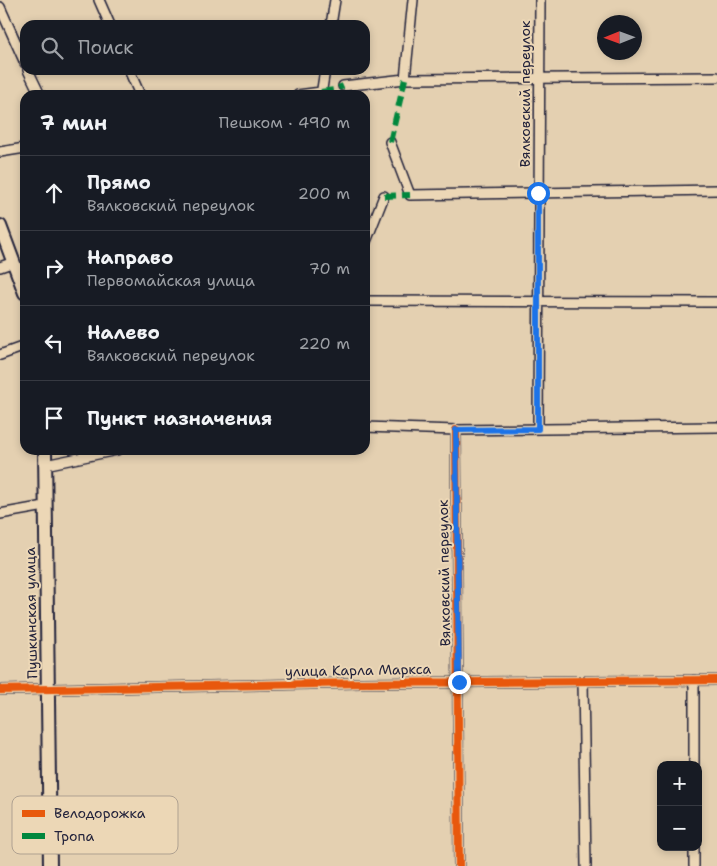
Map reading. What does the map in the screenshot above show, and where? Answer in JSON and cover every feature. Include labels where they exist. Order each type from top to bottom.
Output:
[{"type":"street","points":[[99,0],[108,20]]},
{"type":"street","points":[[332,20],[335,0]]},
{"type":"street","points":[[405,79],[413,0]]},
{"type":"street","name":"Вялковский переулок","points":[[538,429],[540,0]]},
{"type":"street","points":[[0,7],[20,52]]},
{"type":"street","points":[[30,75],[38,90]]},
{"type":"street","points":[[131,75],[138,90]]},
{"type":"street","points":[[321,90],[323,75]]},
{"type":"street","points":[[343,86],[405,79],[717,77]]},
{"type":"street","points":[[390,142],[410,195],[717,190]]},
{"type":"street","points":[[0,152],[20,149]]},
{"type":"street","points":[[370,231],[384,196]]},
{"type":"street","points":[[0,226],[20,279]]},
{"type":"street","points":[[0,267],[14,262]]},
{"type":"street","points":[[370,301],[717,302]]},
{"type":"street","points":[[0,355],[20,348]]},
{"type":"street","points":[[370,427],[456,430],[717,427]]},
{"type":"street","name":"Вялковский переулок","points":[[456,430],[459,866]]},
{"type":"street","name":"Пушкинская улица","points":[[45,455],[49,796]]},
{"type":"street","points":[[45,464],[91,455]]},
{"type":"street","points":[[0,514],[45,506]]},
{"type":"street","points":[[694,680],[694,761]]},
{"type":"street","name":"улица Карла Маркса","points":[[0,690],[459,682],[717,680]]},
{"type":"street","points":[[583,681],[586,866]]},
{"type":"street","points":[[694,851],[694,866]]},
{"type":"marked path","points":[[390,142],[405,79]]},
{"type":"marked path","points":[[334,90],[343,86]]},
{"type":"marked path","points":[[384,196],[410,195]]},
{"type":"cycle path","points":[[456,430],[459,866]]},
{"type":"cycle path","points":[[0,690],[361,683],[717,680]]},
{"type":"route","points":[[459,682],[456,430],[538,429],[538,193]]}]
